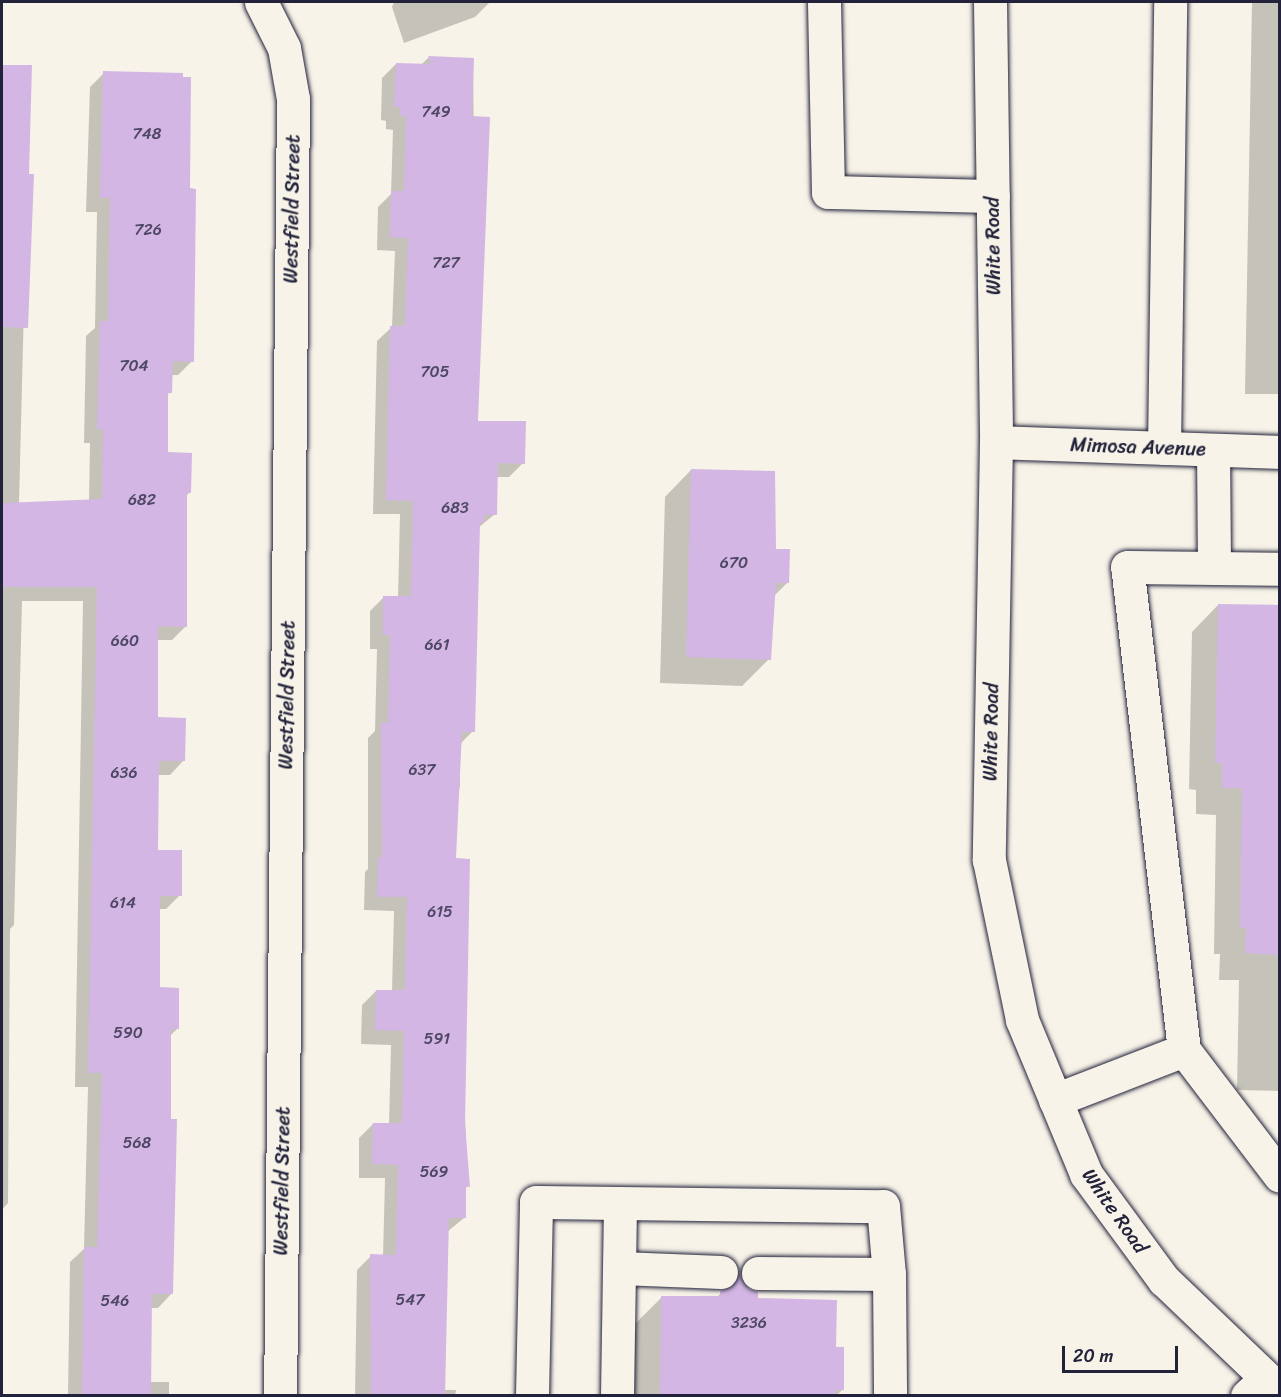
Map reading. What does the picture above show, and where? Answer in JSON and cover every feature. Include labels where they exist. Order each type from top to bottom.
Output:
[{"type":"street","name":"Westfield Street","points":[[261,2],[284,48],[293,99],[280,1395]]},
{"type":"street","points":[[824,2],[828,192],[993,196]]},
{"type":"street","name":"White Road","points":[[990,2],[996,442],[989,860],[1022,1020],[1086,1174],[1164,1280],[1264,1389]]},
{"type":"street","points":[[1164,448],[1170,2]]},
{"type":"street","name":"Mimosa Avenue","points":[[996,442],[1280,452]]},
{"type":"street","points":[[1213,450],[1214,568]]},
{"type":"street","points":[[1280,569],[1127,567],[1184,1050],[1280,1176]]},
{"type":"street","points":[[1055,1100],[1184,1050]]},
{"type":"street","points":[[532,1395],[536,1202],[883,1206],[889,1274],[890,1395]]},
{"type":"street","points":[[617,1395],[620,1203]]},
{"type":"street","points":[[620,1268],[722,1272]]},
{"type":"street","points":[[758,1273],[889,1274]]},
{"type":"building","points":[[428,56],[474,58],[472,116],[490,117],[478,421],[526,421],[525,464],[498,463],[497,515],[484,515],[484,523],[480,523],[475,732],[462,732],[456,858],[470,859],[465,1124],[470,1187],[466,1186],[466,1218],[449,1218],[445,1395],[371,1395],[370,1254],[396,1255],[398,1165],[372,1164],[373,1123],[402,1123],[404,1031],[375,1030],[376,990],[405,990],[407,897],[377,897],[378,857],[382,857],[381,723],[388,723],[390,635],[383,635],[383,596],[411,596],[413,501],[386,500],[390,326],[405,326],[408,238],[390,237],[391,191],[404,191],[406,116],[400,116],[400,107],[394,107],[396,63],[431,64]]},
{"type":"building","points":[[2,65],[32,65],[29,174],[34,174],[28,328],[2,327]]},
{"type":"building","points":[[103,71],[183,73],[183,77],[191,77],[190,188],[196,189],[194,362],[173,361],[172,393],[168,393],[168,452],[192,453],[191,493],[187,493],[187,627],[158,626],[158,717],[186,718],[185,761],[159,761],[158,850],[182,850],[182,896],[160,896],[160,987],[179,988],[179,1029],[171,1029],[171,1119],[177,1119],[173,1294],[152,1294],[151,1395],[82,1395],[84,1247],[97,1247],[102,1073],[88,1073],[97,587],[2,587],[2,503],[102,499],[103,429],[97,429],[100,321],[108,321],[110,198],[100,198]]},
{"type":"building","points":[[691,469],[775,471],[776,549],[790,549],[789,583],[776,583],[771,660],[686,657]]},
{"type":"building","points":[[1218,604],[1280,605],[1280,955],[1245,953],[1246,928],[1240,928],[1242,788],[1222,788],[1222,763],[1215,763]]},
{"type":"building","points":[[739,1274],[748,1289],[758,1292],[758,1298],[837,1300],[836,1347],[844,1347],[844,1390],[835,1390],[835,1395],[660,1395],[661,1296],[720,1296],[720,1291],[730,1288]]}]
